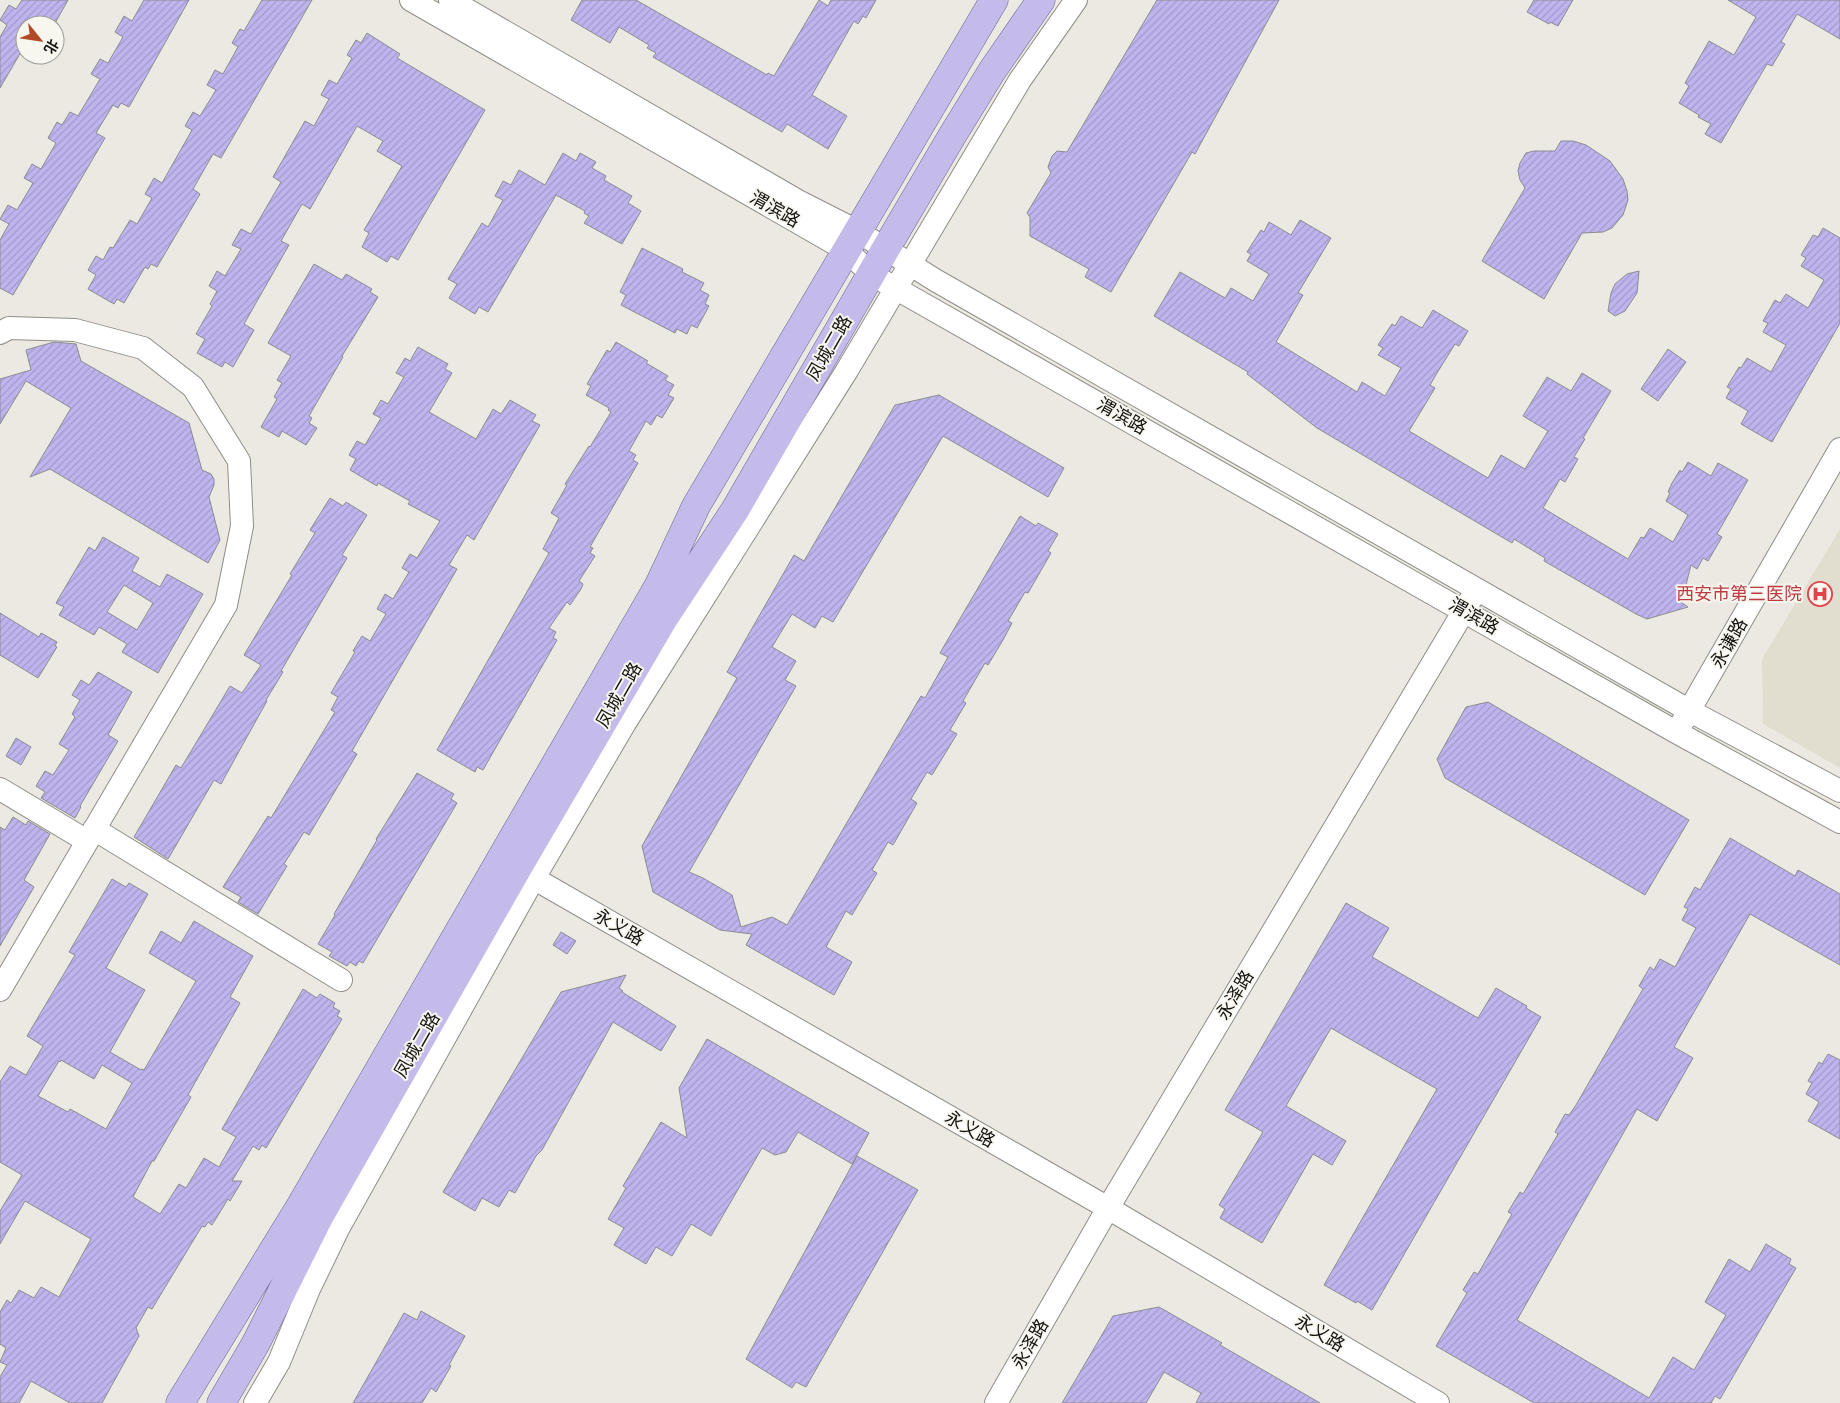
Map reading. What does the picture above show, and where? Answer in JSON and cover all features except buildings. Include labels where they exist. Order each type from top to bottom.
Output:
[{"type":"main road","name":"凤城二路","points":[[180,1403],[301,1206],[517,869],[659,585],[696,506],[994,0]]},
{"type":"main road","name":"凤城二路","points":[[220,1403],[256,1343],[319,1218],[517,869],[664,618],[735,510],[872,274],[884,250],[977,96],[1041,0]]},
{"type":"street","name":"渭滨路","points":[[411,0],[852,241],[884,250],[910,263],[935,280],[1690,711],[1840,791]]},
{"type":"street","name":"渭滨路","points":[[450,0],[798,201],[852,241],[872,274],[895,288],[1676,732],[1840,822]]},
{"type":"street","points":[[255,1403],[279,1362],[309,1289],[517,869],[625,723],[846,372],[1020,80],[1076,0]]},
{"type":"street","points":[[0,333],[9,328],[75,330],[143,348],[193,387],[239,461],[242,526],[226,605],[0,990]]},
{"type":"street","name":"永谦路","points":[[1676,732],[1690,711],[1840,449]]},
{"type":"street","name":"永泽路","points":[[996,1403],[1108,1208],[1477,589]]},
{"type":"street","points":[[0,789],[91,835],[341,980]]},
{"type":"street","name":"永义路","points":[[517,869],[1108,1208],[1438,1403]]},
{"type":"shaded area","name":"西安市第三医院","points":[[1840,529],[1840,768],[1763,724],[1762,659]]},
{"type":"place","name":"西安市第三医院","points":[[1820,594]]}]
